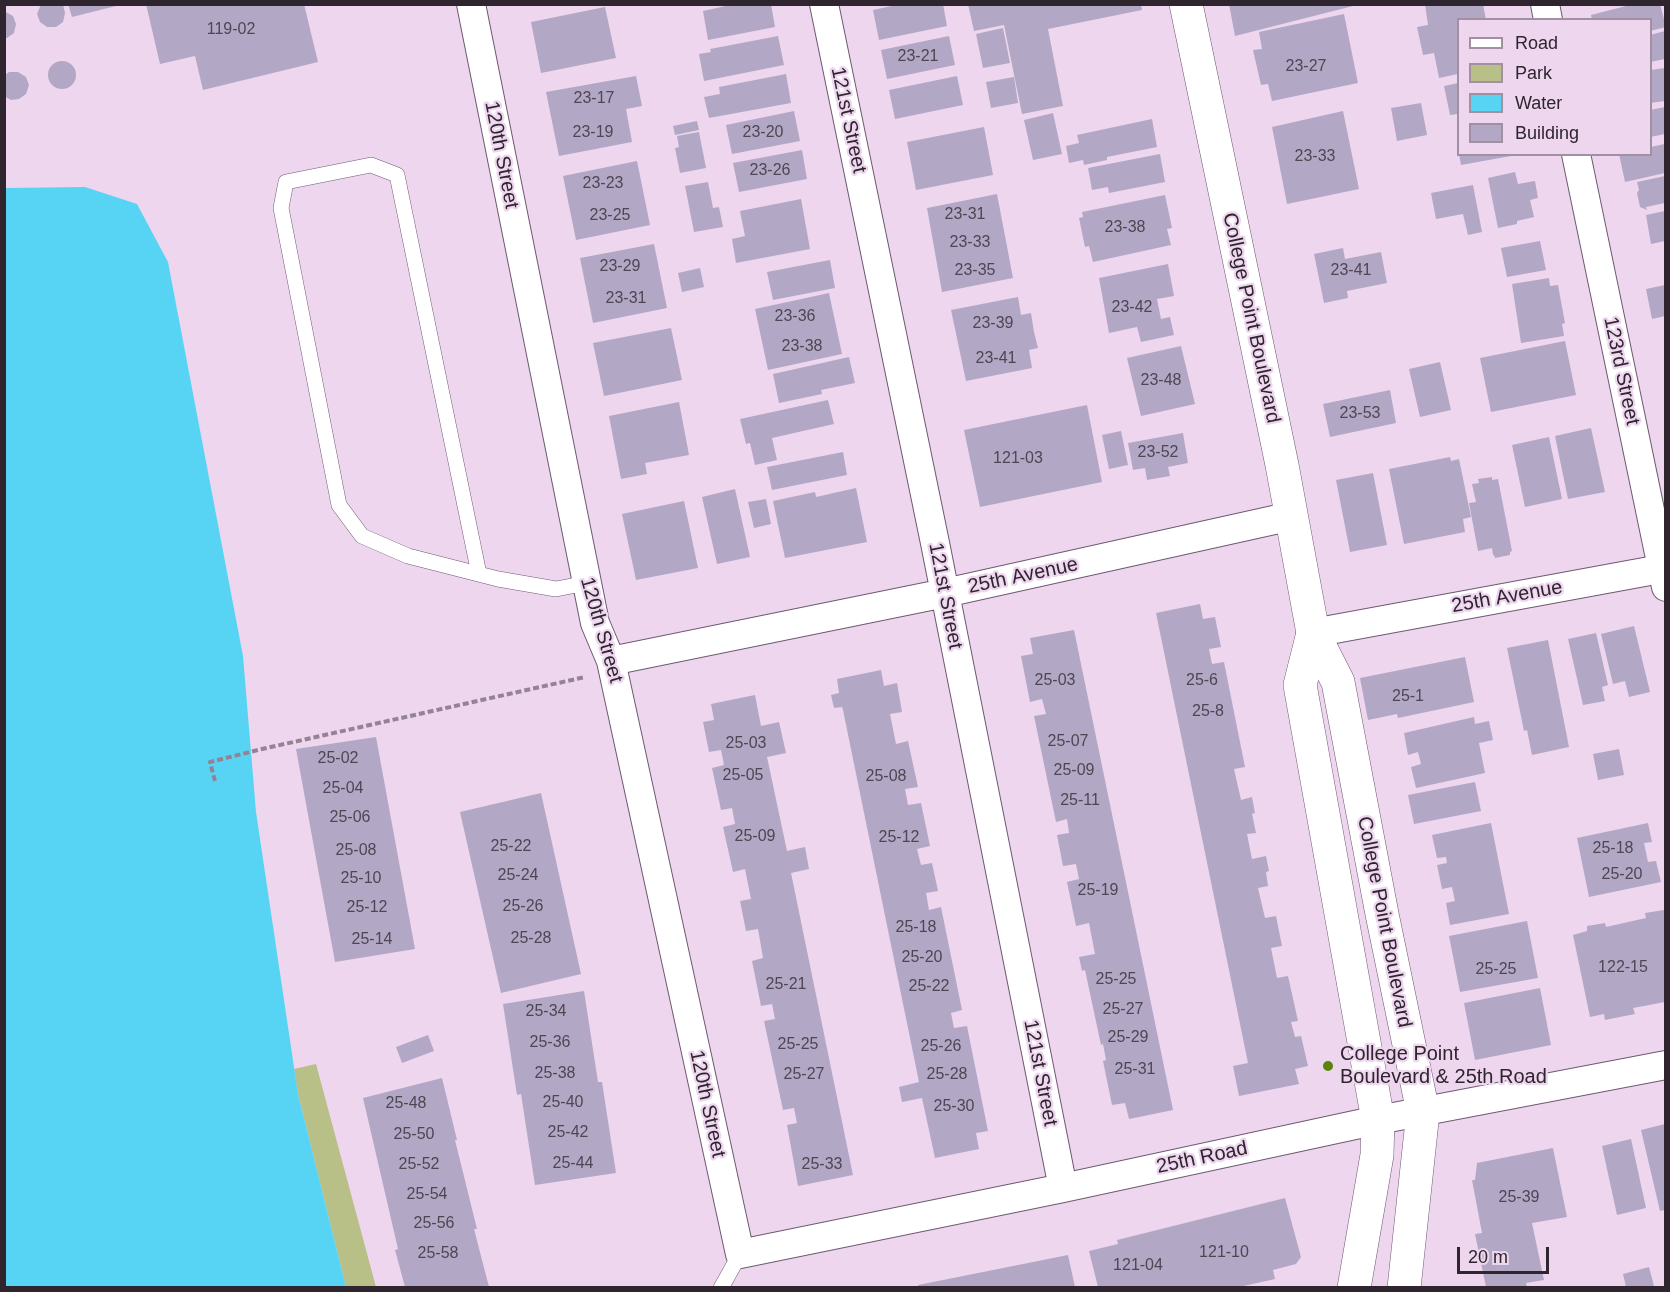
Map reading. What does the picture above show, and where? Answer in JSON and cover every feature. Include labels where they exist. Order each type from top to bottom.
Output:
[{"type":"main road","name":"College Point Boulevard","points":[[1186,4],[1292,516],[1313,633],[1338,682],[1382,914],[1423,1112],[1404,1287]]},
{"type":"main road","name":"College Point Boulevard","points":[[1313,633],[1300,685],[1378,1120],[1377,1155],[1354,1287]]},
{"type":"street","name":"120th Street","points":[[471,4],[586,583],[595,623],[612,666],[740,1254]]},
{"type":"street","name":"121st Street","points":[[824,4],[945,593],[1063,1188]]},
{"type":"street","name":"123rd Street","points":[[1576,156],[1664,575]]},
{"type":"street","name":"25th Avenue","points":[[612,666],[1292,516]]},
{"type":"street","name":"25th Avenue","points":[[1313,633],[1664,575]]},
{"type":"street","name":"25th Road","points":[[740,1254],[1063,1188],[1378,1120],[1665,1065]]},
{"type":"lane","points":[[479,574],[397,175],[371,165],[286,182],[281,208],[339,505],[362,536],[408,556],[479,574],[556,589],[586,583]]},
{"type":"lane","points":[[721,1287],[740,1254]]},
{"type":"path","points":[[215,781],[210,762],[612,666]]},
{"type":"green space","points":[[316,1064],[376,1287],[346,1287],[298,1094],[294,1069]]},
{"type":"water","points":[[85,187],[137,204],[168,262],[243,656],[256,812],[298,1094],[346,1287],[5,1287],[5,188]]},
{"type":"building","points":[[41,4],[63,4],[65,13],[63,22],[56,27],[47,27],[40,22],[37,14]]},
{"type":"building","points":[[68,4],[120,4],[120,5],[72,17]]},
{"type":"building","points":[[146,4],[304,4],[318,62],[203,90],[195,56],[160,64]]},
{"type":"building","points":[[735,4],[771,4],[775,27],[708,40],[703,11]]},
{"type":"building","points":[[901,4],[943,4],[947,26],[879,40],[873,10]]},
{"type":"building","points":[[968,4],[1141,4],[1142,10],[1048,29],[1063,106],[1022,114],[1004,25],[974,31]]},
{"type":"building","points":[[1229,4],[1357,4],[1357,5],[1235,36]]},
{"type":"building","points":[[1425,4],[1483,4],[1486,18],[1457,18],[1457,74],[1439,78],[1434,53],[1423,55],[1417,27],[1428,25]]},
{"type":"building","points":[[1634,4],[1660,4],[1666,27],[1652,30],[1652,18],[1592,18],[1591,15]]},
{"type":"building","points":[[605,7],[616,58],[541,73],[531,22]]},
{"type":"building","points":[[4,11],[13,16],[16,24],[14,33],[7,38],[4,38]]},
{"type":"building","points":[[1344,14],[1358,83],[1272,101],[1268,84],[1261,85],[1253,50],[1262,49],[1259,32]]},
{"type":"building","points":[[1003,28],[1010,63],[983,68],[976,34]]},
{"type":"building","points":[[1665,31],[1665,59],[1652,62],[1652,34]]},
{"type":"building","points":[[778,36],[784,65],[704,81],[699,54],[711,52],[710,49]]},
{"type":"building","points":[[949,36],[955,65],[887,79],[881,50]]},
{"type":"building","points":[[62,61],[72,65],[76,75],[72,85],[62,89],[52,85],[48,75],[52,65]]},
{"type":"building","points":[[1665,68],[1665,101],[1652,103],[1652,70]]},
{"type":"building","points":[[9,72],[18,72],[26,77],[29,85],[26,94],[19,99],[11,100],[4,96],[4,76]]},
{"type":"building","points":[[786,74],[791,103],[709,118],[704,97],[720,94],[719,87]]},
{"type":"building","points":[[636,76],[642,106],[626,109],[632,142],[559,156],[546,92]]},
{"type":"building","points":[[957,76],[963,105],[895,119],[889,90]]},
{"type":"building","points":[[1014,77],[1018,103],[991,108],[986,82]]},
{"type":"building","points":[[1457,83],[1457,114],[1450,115],[1444,86]]},
{"type":"building","points":[[1421,103],[1427,135],[1397,141],[1391,108]]},
{"type":"building","points":[[1665,107],[1665,134],[1652,137],[1652,110]]},
{"type":"building","points":[[794,111],[800,141],[732,154],[726,125]]},
{"type":"building","points":[[1343,111],[1359,189],[1287,204],[1272,127]]},
{"type":"building","points":[[1053,113],[1062,154],[1033,160],[1024,120]]},
{"type":"building","points":[[1152,119],[1157,147],[1107,157],[1107,160],[1084,165],[1083,160],[1069,163],[1066,146],[1079,143],[1077,135]]},
{"type":"building","points":[[697,121],[699,130],[675,135],[673,126]]},
{"type":"building","points":[[984,127],[993,175],[916,190],[907,142]]},
{"type":"building","points":[[699,132],[706,168],[680,173],[675,148],[679,147],[677,136]]},
{"type":"building","points":[[1665,144],[1665,173],[1625,182],[1619,156],[1652,156],[1652,147]]},
{"type":"building","points":[[802,150],[807,179],[739,192],[733,163]]},
{"type":"building","points":[[1160,154],[1165,182],[1109,193],[1108,187],[1092,190],[1088,168]]},
{"type":"building","points":[[1459,156],[1511,156],[1461,165]]},
{"type":"building","points":[[637,161],[650,225],[576,240],[563,176]]},
{"type":"building","points":[[1515,172],[1518,184],[1535,181],[1538,198],[1530,200],[1534,217],[1498,228],[1488,178]]},
{"type":"building","points":[[1665,176],[1665,203],[1646,207],[1647,210],[1640,207],[1637,182]]},
{"type":"building","points":[[708,182],[713,208],[719,207],[723,227],[694,232],[685,186]]},
{"type":"building","points":[[1473,185],[1482,232],[1468,235],[1463,214],[1436,219],[1431,193]]},
{"type":"building","points":[[997,194],[1013,278],[942,292],[927,208]]},
{"type":"building","points":[[1165,195],[1172,228],[1167,229],[1171,245],[1093,262],[1089,246],[1085,247],[1079,218],[1083,217],[1082,212]]},
{"type":"building","points":[[801,199],[810,249],[736,263],[732,239],[745,236],[740,211]]},
{"type":"building","points":[[1665,211],[1665,241],[1651,244],[1646,215]]},
{"type":"building","points":[[1540,241],[1546,270],[1507,277],[1501,248]]},
{"type":"building","points":[[654,244],[667,308],[593,323],[580,258]]},
{"type":"building","points":[[1343,248],[1345,259],[1381,252],[1387,283],[1347,291],[1348,298],[1324,303],[1314,254]]},
{"type":"building","points":[[830,260],[835,288],[773,300],[767,272]]},
{"type":"building","points":[[1168,264],[1174,296],[1157,299],[1161,319],[1170,317],[1174,335],[1141,342],[1137,327],[1109,333],[1099,278]]},
{"type":"building","points":[[700,268],[704,287],[682,292],[678,273]]},
{"type":"building","points":[[1549,278],[1550,286],[1558,285],[1565,323],[1562,324],[1564,336],[1521,343],[1512,284]]},
{"type":"building","points":[[1665,285],[1665,316],[1652,319],[1646,289]]},
{"type":"building","points":[[829,293],[842,354],[768,370],[755,309]]},
{"type":"building","points":[[1018,297],[1021,315],[1031,313],[1038,348],[1029,350],[1032,368],[966,381],[951,310]]},
{"type":"building","points":[[671,328],[682,380],[604,396],[593,343]]},
{"type":"building","points":[[1565,341],[1576,395],[1491,412],[1480,358]]},
{"type":"building","points":[[1181,346],[1195,404],[1141,416],[1127,358]]},
{"type":"building","points":[[849,357],[855,383],[821,390],[822,394],[779,403],[773,374]]},
{"type":"building","points":[[1440,362],[1451,410],[1420,417],[1409,369]]},
{"type":"building","points":[[1390,390],[1396,423],[1330,437],[1323,404]]},
{"type":"building","points":[[828,400],[834,424],[772,438],[777,460],[755,465],[750,443],[746,444],[740,419]]},
{"type":"building","points":[[679,402],[689,455],[645,463],[647,474],[621,479],[609,416]]},
{"type":"building","points":[[1087,405],[1102,482],[980,507],[964,430]]},
{"type":"building","points":[[1591,428],[1605,492],[1568,499],[1555,436]]},
{"type":"building","points":[[1121,431],[1128,465],[1109,469],[1102,435]]},
{"type":"building","points":[[1183,433],[1188,463],[1168,467],[1170,476],[1147,480],[1145,468],[1133,470],[1128,443]]},
{"type":"building","points":[[1549,437],[1562,499],[1525,507],[1512,445]]},
{"type":"building","points":[[843,452],[847,475],[772,490],[767,467]]},
{"type":"building","points":[[1450,457],[1451,461],[1459,459],[1471,517],[1463,519],[1465,532],[1404,544],[1389,469]]},
{"type":"building","points":[[1373,473],[1387,545],[1350,552],[1336,480]]},
{"type":"building","points":[[1492,477],[1492,480],[1498,479],[1512,551],[1510,555],[1495,558],[1492,548],[1478,551],[1469,503],[1476,502],[1472,484],[1479,483],[1478,479]]},
{"type":"building","points":[[856,488],[867,542],[785,558],[773,501],[815,492],[816,497]]},
{"type":"building","points":[[735,489],[750,557],[717,564],[702,497]]},
{"type":"building","points":[[766,499],[771,524],[754,528],[748,502]]},
{"type":"building","points":[[684,501],[698,568],[636,580],[622,514]]},
{"type":"building","points":[[1200,604],[1203,619],[1215,617],[1221,647],[1209,649],[1212,664],[1224,662],[1245,767],[1234,769],[1241,800],[1252,797],[1255,813],[1252,814],[1256,833],[1247,834],[1252,859],[1266,856],[1269,871],[1266,872],[1268,886],[1258,888],[1265,918],[1276,916],[1282,946],[1271,948],[1277,978],[1288,976],[1298,1021],[1291,1022],[1295,1037],[1301,1036],[1308,1066],[1295,1069],[1299,1084],[1239,1096],[1233,1066],[1248,1063],[1156,613]]},
{"type":"building","points":[[1634,626],[1650,692],[1629,697],[1625,681],[1613,684],[1601,634]]},
{"type":"building","points":[[1074,630],[1173,1110],[1129,1119],[1125,1103],[1112,1105],[1103,1061],[1106,1060],[1103,1044],[1101,1045],[1085,970],[1082,971],[1079,957],[1095,954],[1089,923],[1076,926],[1067,882],[1079,879],[1076,864],[1063,866],[1057,835],[1069,833],[1067,819],[1056,822],[1034,716],[1046,714],[1042,699],[1030,702],[1021,656],[1033,654],[1030,638]]},
{"type":"building","points":[[1596,633],[1608,685],[1602,687],[1605,701],[1583,705],[1568,639]]},
{"type":"building","points":[[1548,640],[1569,747],[1532,755],[1527,730],[1524,731],[1507,648]]},
{"type":"building","points":[[1465,657],[1474,702],[1398,718],[1397,714],[1368,720],[1360,678]]},
{"type":"building","points":[[881,670],[884,686],[897,683],[902,712],[890,714],[896,744],[908,741],[918,787],[905,789],[908,805],[921,803],[930,846],[917,849],[921,865],[932,863],[938,891],[926,893],[929,910],[941,907],[962,1010],[951,1013],[954,1028],[967,1026],[988,1131],[976,1133],[979,1149],[935,1158],[922,1098],[902,1102],[899,1087],[919,1082],[843,710],[842,707],[834,708],[831,695],[839,693],[837,679]]},
{"type":"building","points":[[755,695],[761,726],[779,722],[786,753],[767,757],[787,851],[805,847],[809,869],[791,873],[853,1175],[798,1186],[787,1125],[797,1123],[794,1108],[783,1110],[764,1021],[775,1019],[772,1004],[761,1006],[752,961],[763,958],[758,929],[746,931],[740,901],[751,899],[745,869],[733,872],[723,827],[735,824],[732,808],[721,810],[712,768],[724,765],[721,750],[709,752],[703,722],[714,720],[711,704]]},
{"type":"building","points":[[1474,717],[1475,724],[1489,721],[1493,740],[1479,743],[1485,773],[1416,788],[1411,767],[1421,764],[1418,752],[1408,755],[1404,733]]},
{"type":"building","points":[[376,737],[415,949],[335,962],[296,749]]},
{"type":"building","points":[[1619,749],[1624,775],[1598,780],[1593,754]]},
{"type":"building","points":[[1475,782],[1481,811],[1414,824],[1408,795]]},
{"type":"building","points":[[541,793],[581,974],[501,993],[460,812]]},
{"type":"building","points":[[1491,823],[1509,914],[1450,925],[1446,903],[1455,901],[1452,887],[1442,889],[1437,865],[1447,863],[1446,857],[1437,858],[1432,835]]},
{"type":"building","points":[[1648,823],[1652,842],[1644,843],[1648,862],[1656,861],[1661,882],[1589,897],[1577,838]]},
{"type":"building","points":[[1664,910],[1665,1002],[1633,1008],[1635,1014],[1605,1020],[1604,1014],[1590,1017],[1573,935],[1587,931],[1587,926],[1605,923],[1606,927],[1646,918],[1645,913]]},
{"type":"building","points":[[1527,921],[1538,978],[1460,992],[1449,936]]},
{"type":"building","points":[[1540,988],[1551,1045],[1475,1060],[1464,1003]]},
{"type":"building","points":[[584,991],[598,1082],[602,1082],[616,1173],[535,1185],[521,1094],[517,1095],[503,1004]]},
{"type":"building","points":[[428,1035],[434,1051],[402,1063],[396,1047]]},
{"type":"building","points":[[442,1078],[477,1229],[474,1229],[489,1287],[405,1287],[395,1250],[398,1249],[363,1098]]},
{"type":"building","points":[[1665,1124],[1665,1210],[1660,1211],[1641,1130]]},
{"type":"building","points":[[1631,1139],[1646,1208],[1617,1215],[1602,1146]]},
{"type":"building","points":[[1553,1148],[1567,1217],[1532,1223],[1544,1280],[1526,1283],[1527,1287],[1486,1287],[1475,1234],[1482,1233],[1472,1180],[1475,1180],[1477,1163]]},
{"type":"building","points":[[1285,1198],[1301,1257],[1296,1264],[1273,1270],[1275,1279],[1239,1287],[1098,1287],[1089,1251],[1118,1244],[1117,1240]]},
{"type":"building","points":[[1068,1255],[1075,1287],[918,1287],[918,1285]]},
{"type":"building","points":[[1649,1267],[1654,1286],[1626,1287],[1623,1274]]},
{"type":"place","name":"College Point Boulevard & 25th Road","points":[[1328,1066]]}]
